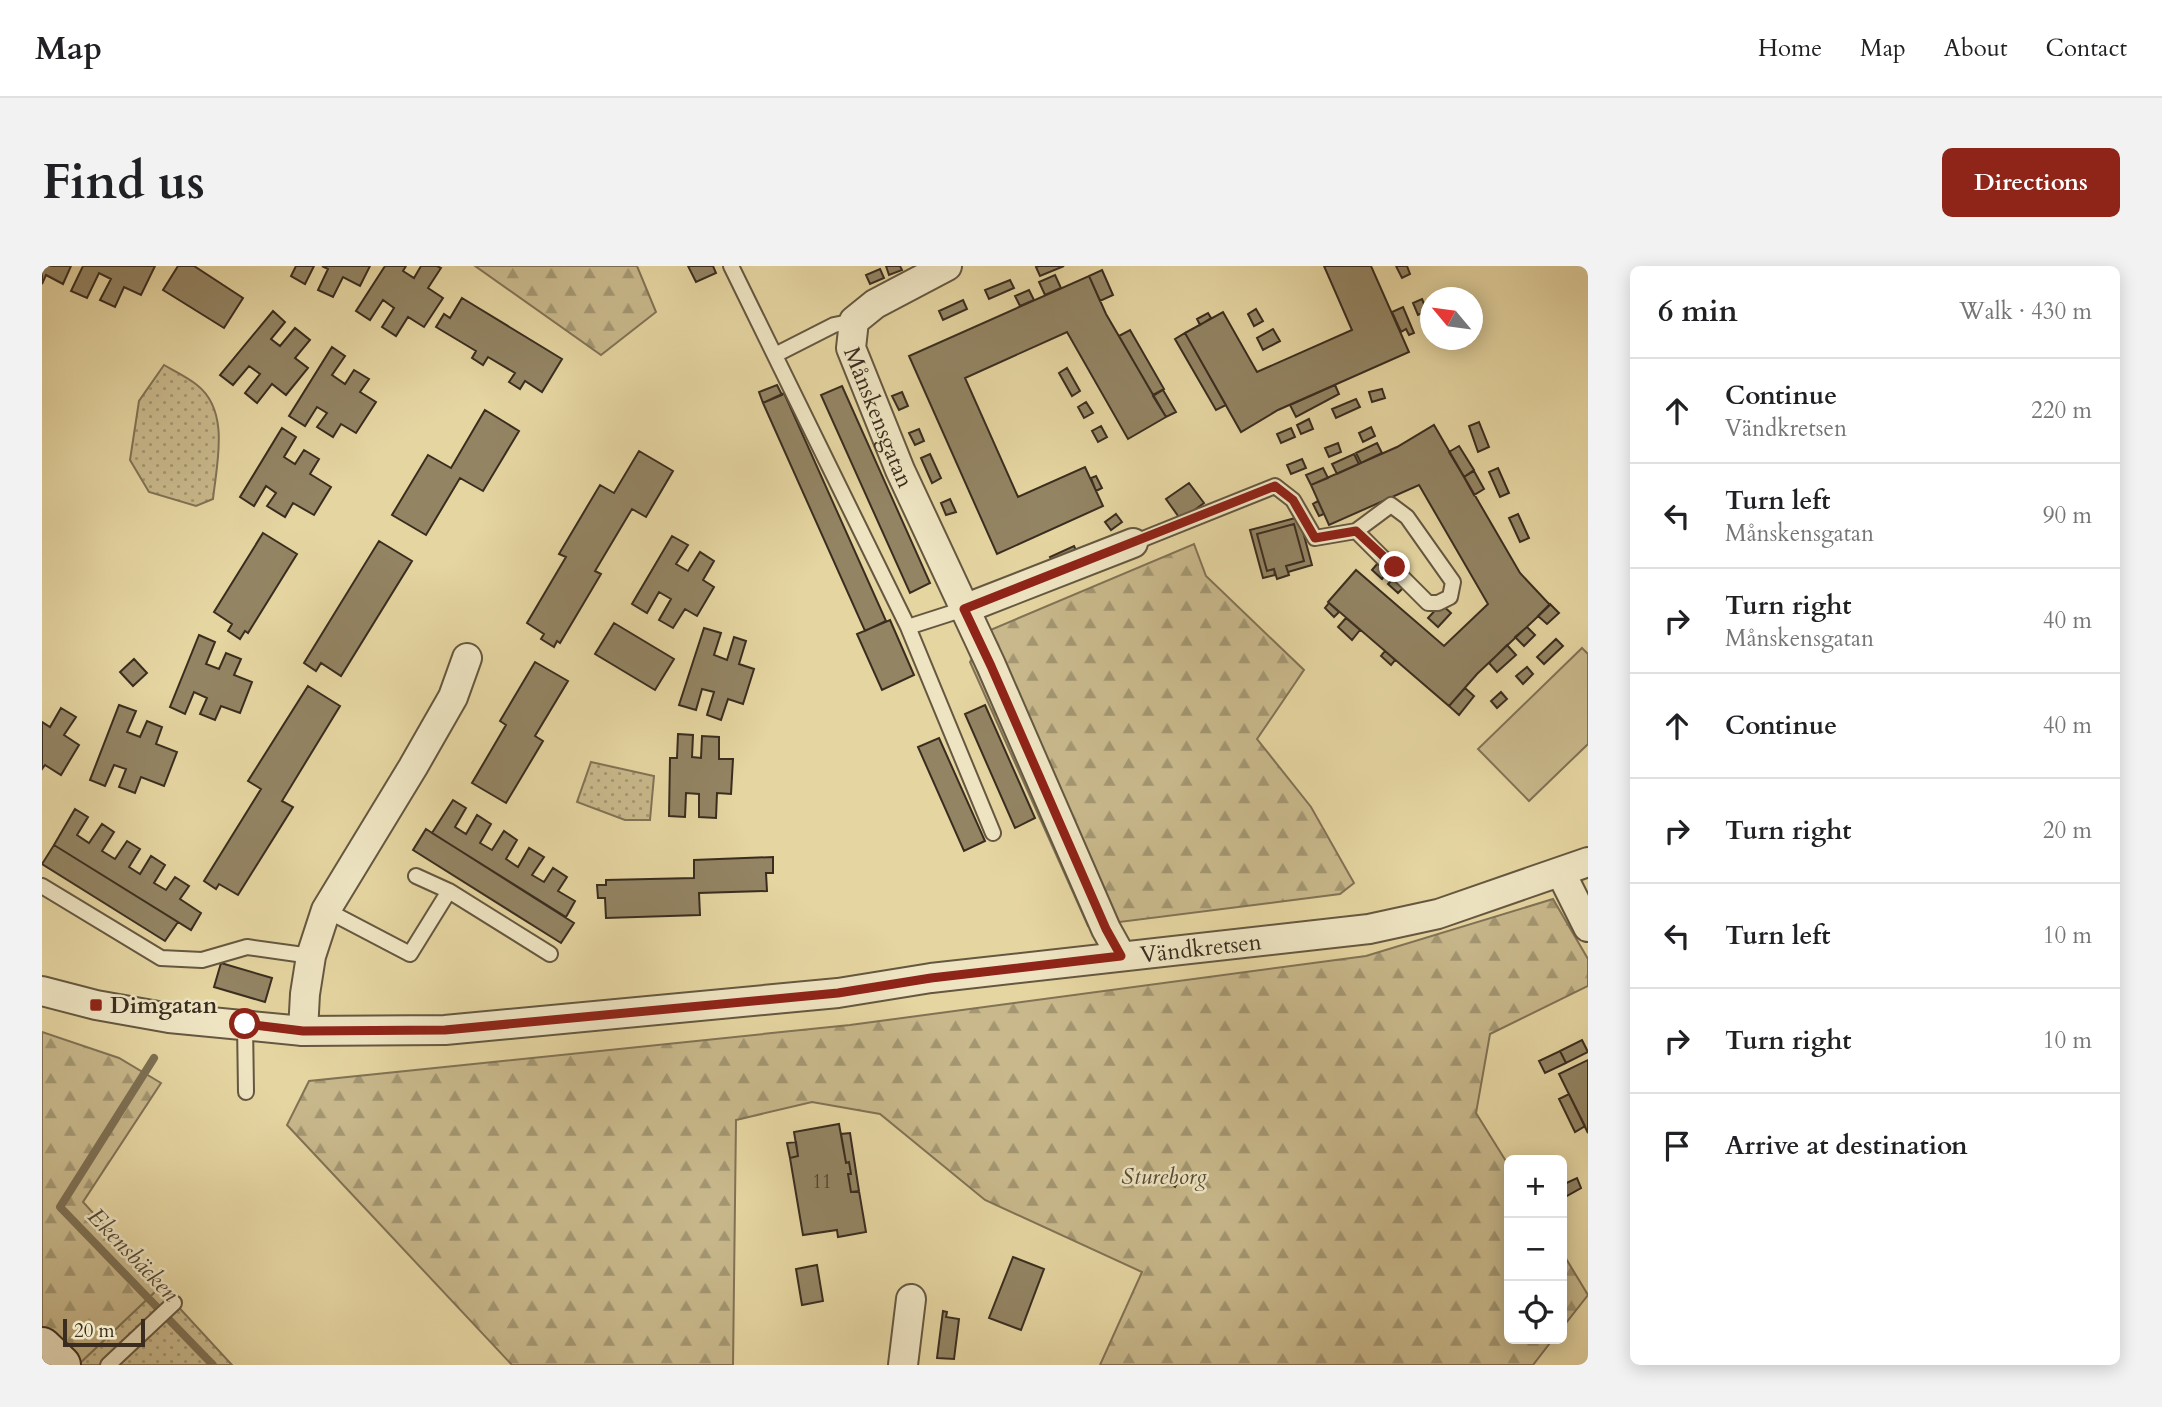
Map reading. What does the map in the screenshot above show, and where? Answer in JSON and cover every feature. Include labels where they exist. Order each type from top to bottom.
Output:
[{"type":"street","name":"Månskensgatan","points":[[947,266],[875,304],[854,321],[851,348],[900,470],[997,678],[1106,929],[1121,956]]},
{"type":"street","points":[[964,609],[1133,543]]},
{"type":"street","points":[[303,1031],[311,956],[326,910],[453,697],[467,658]]},
{"type":"street","name":"Vändkretsen","points":[[42,990],[96,1005],[169,1018],[303,1031],[445,1030],[838,993],[931,978],[1369,929],[1438,914],[1588,862]]},
{"type":"street","points":[[1561,873],[1588,927]]},
{"type":"street","points":[[903,1365],[911,1299]]},
{"type":"street","points":[[42,1347],[61,1365]]},
{"type":"lane","points":[[731,266],[908,627],[993,833]]},
{"type":"lane","points":[[775,355],[834,325],[854,321]]},
{"type":"lane","points":[[1133,543],[1275,486],[1293,500],[1315,538],[1356,531],[1391,505],[1406,517],[1453,582],[1450,597],[1438,603],[1428,603],[1356,531]]},
{"type":"lane","points":[[908,627],[964,609]]},
{"type":"lane","points":[[416,876],[449,891],[550,954]]},
{"type":"lane","points":[[42,886],[161,958],[202,960],[247,947],[311,956]]},
{"type":"lane","points":[[326,910],[410,954],[449,891]]},
{"type":"lane","points":[[245,1024],[246,1092]]},
{"type":"lane","points":[[108,1365],[174,1303]]},
{"type":"green space","points":[[475,266],[637,266],[656,312],[601,355]]},
{"type":"green space","points":[[164,365],[197,385],[207,396],[218,423],[213,499],[196,506],[149,492],[130,460],[139,401]]},
{"type":"green space","points":[[1194,544],[1206,576],[1304,670],[1257,739],[1311,807],[1354,883],[1340,894],[1088,926],[970,662],[988,631]]},
{"type":"green space","points":[[1582,648],[1588,654],[1588,744],[1529,801],[1478,749]]},
{"type":"green space","points":[[591,762],[654,776],[650,820],[625,820],[577,802]]},
{"type":"green space","name":"Stureborg","points":[[1553,899],[1588,959],[1588,986],[1490,1034],[1476,1113],[1504,1158],[1504,1344],[1549,1344],[1533,1365],[1100,1365],[1142,1272],[985,1200],[880,1114],[812,1102],[736,1120],[733,1365],[512,1365],[287,1125],[309,1081],[850,1025],[1366,956]]},
{"type":"green space","points":[[42,1032],[119,1058],[161,1083],[83,1202],[160,1287],[78,1365],[42,1336]]},
{"type":"green space","points":[[1567,1260],[1588,1295],[1567,1322]]},
{"type":"green space","points":[[160,1287],[232,1365],[78,1365]]},
{"type":"building","points":[[42,266],[71,266],[63,284],[46,275],[42,284]]},
{"type":"building","points":[[83,266],[155,266],[141,295],[124,287],[115,307],[100,300],[111,279],[99,273],[87,298],[71,291]]},
{"type":"building","points":[[178,266],[194,266],[243,298],[224,328],[163,290]]},
{"type":"building","points":[[296,266],[314,266],[305,284],[291,276]]},
{"type":"building","points":[[322,266],[370,266],[360,286],[343,277],[333,297],[318,290],[328,269]]},
{"type":"building","points":[[385,266],[406,266],[403,271],[414,278],[421,266],[441,268],[428,288],[443,298],[424,327],[408,317],[396,336],[382,327],[394,308],[383,300],[370,320],[356,311]]},
{"type":"building","points":[[688,266],[713,266],[716,273],[696,282]]},
{"type":"building","points":[[886,266],[900,266],[902,270],[889,275]]},
{"type":"building","points":[[1064,266],[1040,276],[1036,267]]},
{"type":"building","points":[[1324,266],[1371,266],[1409,352],[1278,410],[1241,432],[1185,333],[1223,312],[1257,372],[1352,330]]},
{"type":"building","points":[[1396,266],[1407,266],[1410,274],[1402,278]]},
{"type":"building","points":[[880,269],[884,278],[870,284],[866,275]]},
{"type":"building","points":[[1102,270],[1113,295],[1100,301],[1089,276]]},
{"type":"building","points":[[1055,275],[1061,288],[1045,295],[1039,282]]},
{"type":"building","points":[[1089,276],[1106,314],[1166,417],[1128,439],[1067,332],[965,378],[1018,497],[1085,467],[1103,506],[997,554],[909,356]]},
{"type":"building","points":[[1010,280],[1014,288],[989,299],[985,290]]},
{"type":"building","points":[[1029,290],[1034,300],[1020,306],[1015,296]]},
{"type":"building","points":[[462,298],[562,359],[542,392],[525,381],[520,389],[509,382],[515,373],[488,357],[483,365],[472,358],[476,351],[436,327],[444,314],[450,318]]},
{"type":"building","points":[[963,300],[967,309],[943,320],[939,311]]},
{"type":"building","points":[[1420,300],[1420,314],[1418,315],[1413,303]]},
{"type":"building","points":[[1403,307],[1414,333],[1409,335],[1406,329],[1401,332],[1392,312]]},
{"type":"building","points":[[1256,309],[1263,321],[1254,326],[1248,314]]},
{"type":"building","points":[[273,311],[285,322],[271,339],[280,346],[295,328],[310,340],[295,358],[308,368],[286,395],[272,384],[257,403],[245,393],[260,374],[249,366],[233,385],[220,375]]},
{"type":"building","points":[[1208,313],[1211,318],[1200,325],[1197,319]]},
{"type":"building","points":[[1273,329],[1280,341],[1263,350],[1257,338]]},
{"type":"building","points":[[1130,330],[1164,389],[1153,395],[1119,336]]},
{"type":"building","points":[[1185,333],[1226,405],[1216,410],[1175,339]]},
{"type":"building","points":[[332,347],[345,356],[332,375],[345,384],[354,370],[369,379],[360,392],[376,402],[356,433],[341,424],[333,437],[317,427],[327,413],[317,407],[305,426],[289,416]]},
{"type":"building","points":[[1067,368],[1080,391],[1072,396],[1059,373]]},
{"type":"building","points":[[777,385],[782,395],[763,403],[759,392]]},
{"type":"building","points":[[1335,385],[1339,394],[1296,417],[1290,405]]},
{"type":"building","points":[[842,386],[930,583],[910,593],[821,395]]},
{"type":"building","points":[[1382,389],[1385,398],[1372,402],[1369,392]]},
{"type":"building","points":[[1163,390],[1176,412],[1166,417],[1153,396]]},
{"type":"building","points":[[902,392],[908,406],[899,410],[892,396]]},
{"type":"building","points":[[784,393],[886,621],[865,631],[763,403]]},
{"type":"building","points":[[1356,399],[1360,407],[1336,418],[1332,409]]},
{"type":"building","points":[[1086,402],[1093,413],[1084,418],[1078,407]]},
{"type":"building","points":[[485,410],[519,431],[483,491],[460,478],[426,535],[392,515],[428,455],[451,468]]},
{"type":"building","points":[[1309,419],[1313,429],[1301,434],[1297,425]]},
{"type":"building","points":[[1479,422],[1489,447],[1478,452],[1469,426]]},
{"type":"building","points":[[1434,425],[1520,573],[1550,605],[1477,674],[1449,706],[1328,602],[1356,570],[1444,646],[1488,604],[1419,485],[1329,525],[1311,485],[1397,447]]},
{"type":"building","points":[[1101,426],[1107,437],[1098,442],[1092,431]]},
{"type":"building","points":[[1371,427],[1375,436],[1363,442],[1359,433]]},
{"type":"building","points":[[282,428],[296,437],[284,457],[295,464],[304,450],[319,459],[310,474],[331,487],[314,515],[293,503],[285,517],[267,506],[276,493],[266,486],[254,506],[240,497]]},
{"type":"building","points":[[1291,428],[1295,437],[1281,443],[1277,434]]},
{"type":"building","points":[[919,429],[924,441],[915,445],[909,433]]},
{"type":"building","points":[[1338,443],[1341,452],[1329,457],[1325,448]]},
{"type":"building","points":[[1377,443],[1382,453],[1361,463],[1356,453]]},
{"type":"building","points":[[1459,446],[1474,470],[1464,477],[1449,452]]},
{"type":"building","points":[[639,451],[673,471],[646,517],[632,509],[595,571],[601,574],[560,643],[557,641],[554,647],[541,639],[544,634],[527,623],[566,557],[559,554],[600,485],[614,493]]},
{"type":"building","points":[[930,454],[941,478],[932,483],[921,458]]},
{"type":"building","points":[[1354,454],[1359,464],[1337,474],[1332,464]]},
{"type":"building","points":[[1302,459],[1306,468],[1291,474],[1287,465]]},
{"type":"building","points":[[1323,468],[1328,478],[1311,485],[1306,475]]},
{"type":"building","points":[[1498,468],[1509,493],[1500,497],[1489,472]]},
{"type":"building","points":[[1474,471],[1484,489],[1474,495],[1464,477]]},
{"type":"building","points":[[1096,476],[1102,488],[1096,491],[1091,478]]},
{"type":"building","points":[[1189,483],[1204,503],[1181,520],[1166,499]]},
{"type":"building","points":[[950,499],[956,512],[946,515],[941,503]]},
{"type":"building","points":[[1318,501],[1324,514],[1319,516],[1313,504]]},
{"type":"building","points":[[1116,514],[1122,522],[1111,530],[1105,522]]},
{"type":"building","points":[[1518,514],[1529,538],[1520,542],[1509,518]]},
{"type":"building","points":[[1299,517],[1312,565],[1288,572],[1286,566],[1304,561],[1294,524],[1257,534],[1267,571],[1274,569],[1275,575],[1263,578],[1250,530]]},
{"type":"building","points":[[1294,524],[1304,561],[1286,566],[1289,575],[1277,579],[1274,569],[1267,571],[1257,534]]},
{"type":"building","points":[[263,533],[297,554],[248,633],[245,631],[240,639],[228,631],[232,624],[214,612]]},
{"type":"building","points":[[672,536],[688,545],[676,564],[688,571],[700,552],[714,561],[703,580],[714,587],[697,616],[685,609],[673,628],[659,620],[671,599],[659,592],[647,613],[632,604]]},
{"type":"building","points":[[379,541],[412,561],[341,676],[321,663],[316,671],[304,663]]},
{"type":"building","points":[[1074,546],[1078,555],[1054,566],[1050,557]]},
{"type":"building","points":[[1378,563],[1388,571],[1382,579],[1372,570]]},
{"type":"building","points":[[1395,577],[1405,586],[1398,593],[1388,584]]},
{"type":"building","points":[[1329,603],[1339,612],[1334,617],[1325,608]]},
{"type":"building","points":[[1441,604],[1451,613],[1438,627],[1428,618]]},
{"type":"building","points":[[1550,604],[1559,613],[1547,624],[1538,616]]},
{"type":"building","points":[[1346,618],[1360,630],[1352,640],[1338,627]]},
{"type":"building","points":[[890,620],[914,675],[882,690],[857,634]]},
{"type":"building","points":[[614,623],[674,659],[655,690],[595,654]]},
{"type":"building","points":[[1527,627],[1535,635],[1524,646],[1515,637]]},
{"type":"building","points":[[704,628],[721,633],[714,655],[727,660],[734,637],[746,641],[739,664],[754,669],[743,704],[728,699],[721,720],[707,715],[714,692],[702,689],[696,710],[679,705]]},
{"type":"building","points":[[199,635],[215,642],[206,664],[219,669],[226,653],[241,659],[234,675],[252,682],[240,713],[221,706],[215,720],[200,714],[207,698],[194,692],[185,714],[170,707]]},
{"type":"building","points":[[1556,639],[1563,646],[1544,664],[1537,657]]},
{"type":"building","points":[[1507,645],[1516,655],[1497,672],[1489,663]]},
{"type":"building","points":[[1385,651],[1395,660],[1391,665],[1381,656]]},
{"type":"building","points":[[134,659],[147,673],[133,686],[120,672]]},
{"type":"building","points":[[535,662],[568,681],[535,736],[543,741],[506,803],[472,783],[506,725],[500,721]]},
{"type":"building","points":[[1527,667],[1533,674],[1523,684],[1516,676]]},
{"type":"building","points":[[308,686],[340,706],[282,801],[293,807],[238,895],[219,884],[216,889],[204,881],[261,789],[248,781]]},
{"type":"building","points":[[1465,688],[1474,696],[1459,715],[1449,706]]},
{"type":"building","points":[[1501,692],[1507,699],[1497,708],[1491,701]]},
{"type":"building","points":[[119,705],[136,711],[127,732],[140,737],[147,721],[162,727],[156,744],[177,752],[164,786],[141,777],[135,793],[119,787],[126,769],[114,765],[105,786],[90,780]]},
{"type":"building","points":[[985,705],[1035,818],[1015,828],[965,714]]},
{"type":"building","points":[[61,708],[76,717],[64,735],[79,745],[61,775],[45,765],[42,769],[42,722],[50,727]]},
{"type":"building","points":[[678,734],[693,735],[692,757],[701,758],[702,736],[719,737],[719,759],[733,759],[731,794],[717,793],[716,818],[699,817],[699,794],[686,793],[685,817],[669,816],[670,758],[677,758]]},
{"type":"building","points":[[939,738],[985,841],[964,851],[918,747]]},
{"type":"building","points":[[453,800],[466,808],[455,827],[466,834],[477,815],[491,824],[480,843],[492,850],[504,831],[517,840],[506,859],[518,867],[529,848],[544,857],[532,875],[544,882],[553,868],[567,877],[558,891],[575,901],[566,917],[432,833]]},
{"type":"building","points":[[75,809],[88,817],[77,835],[89,843],[102,824],[114,832],[102,851],[115,859],[127,841],[140,849],[129,867],[140,874],[151,856],[165,865],[154,883],[166,890],[175,877],[189,886],[180,899],[201,913],[191,930],[54,845]]},
{"type":"building","points":[[426,829],[574,923],[561,943],[413,850]]},
{"type":"building","points":[[54,845],[178,922],[165,941],[42,864]]},
{"type":"building","points":[[773,857],[773,873],[766,873],[767,891],[699,893],[700,915],[606,918],[605,898],[598,898],[597,885],[606,885],[606,880],[694,878],[694,860]]},
{"type":"building","points":[[221,963],[272,978],[265,1002],[214,987]]},
{"type":"building","points":[[1582,1040],[1588,1052],[1566,1063],[1560,1051]]},
{"type":"building","points":[[1560,1051],[1566,1063],[1545,1073],[1539,1061]]},
{"type":"building","points":[[1588,1060],[1588,1133],[1559,1074]]},
{"type":"building","points":[[1569,1094],[1585,1126],[1575,1132],[1559,1099]]},
{"type":"building","points":[[839,1124],[846,1163],[849,1162],[851,1192],[859,1191],[866,1232],[838,1237],[837,1230],[803,1235],[790,1158],[798,1156],[794,1132]]},
{"type":"building","points":[[850,1133],[859,1191],[851,1192],[849,1162],[846,1163],[841,1134]]},
{"type":"building","points":[[796,1142],[798,1156],[790,1158],[787,1143]]},
{"type":"building","points":[[1171,1170],[1181,1176],[1175,1187],[1164,1181]]},
{"type":"building","points":[[1577,1178],[1581,1188],[1567,1196],[1567,1183]]},
{"type":"building","points":[[1013,1257],[1044,1269],[1021,1330],[989,1318]]},
{"type":"building","points":[[817,1265],[823,1301],[802,1305],[796,1269]]},
{"type":"building","points":[[943,1311],[947,1312],[946,1317],[959,1319],[954,1359],[937,1358]]},
{"type":"waterway","name":"Ekensbäcken","points":[[154,1058],[60,1207],[213,1365]]},
{"type":"place","name":"Dimgatan","points":[[96,1005]]},
{"type":"route","points":[[245,1024],[303,1031],[445,1030],[838,993],[931,978],[1121,956],[1106,929],[964,609],[1275,486],[1293,500],[1315,538],[1356,531],[1395,567]]}]
